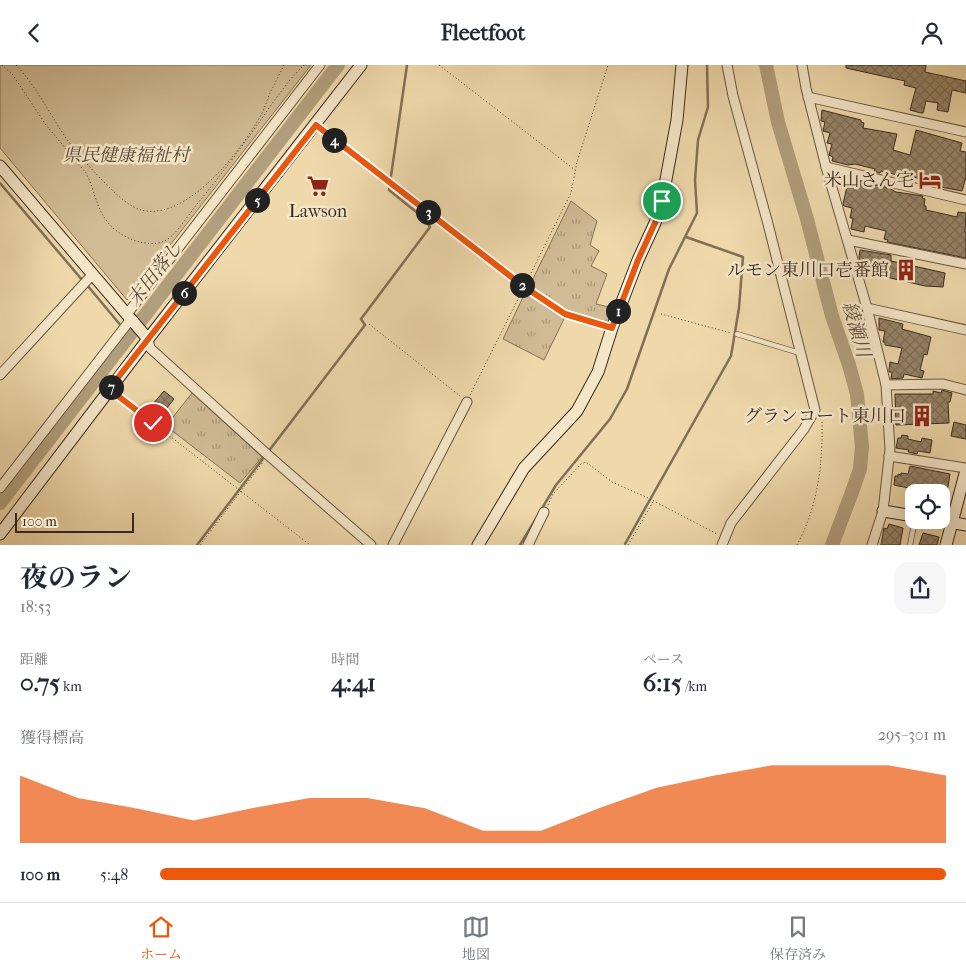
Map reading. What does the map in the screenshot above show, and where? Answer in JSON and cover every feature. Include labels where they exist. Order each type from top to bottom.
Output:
[{"type":"main road","points":[[0,534],[109,389],[361,65]]},
{"type":"main road","points":[[478,545],[524,468],[577,411],[598,372],[612,328],[638,260],[655,223],[662,201],[677,120],[682,65]]},
{"type":"main road","points":[[0,166],[148,339]]},
{"type":"main road","points":[[946,545],[966,469]]},
{"type":"main road","points":[[883,511],[905,515]]},
{"type":"main road","points":[[952,522],[966,525]]},
{"type":"street","points":[[0,488],[320,65]]},
{"type":"street","points":[[723,541],[731,523],[804,429],[815,410],[802,353],[733,96],[727,65]]},
{"type":"street","points":[[802,65],[826,167],[867,308],[886,385],[890,449],[883,511],[872,545]]},
{"type":"street","points":[[808,97],[966,132]]},
{"type":"street","points":[[826,167],[966,200]]},
{"type":"street","points":[[848,240],[966,264]]},
{"type":"street","points":[[0,375],[92,275]]},
{"type":"street","points":[[867,308],[966,330]]},
{"type":"street","points":[[148,339],[150,348],[371,545]]},
{"type":"street","points":[[886,385],[943,384],[966,390]]},
{"type":"street","points":[[393,545],[467,401]]},
{"type":"street","points":[[889,456],[966,469]]},
{"type":"street","points":[[528,545],[544,512]]},
{"type":"lane","points":[[737,334],[802,353]]},
{"type":"lane","points":[[910,545],[913,529]]},
{"type":"path","points":[[2,65],[13,75],[46,125],[86,173],[91,182],[97,207],[109,224],[122,235],[145,243],[155,244],[168,240],[194,209],[228,167],[291,78],[304,65]]},
{"type":"path","points":[[16,65],[25,75],[78,154],[119,197],[142,210],[153,212],[174,207],[189,198],[204,187],[228,162],[262,113],[284,65]]},
{"type":"path","points":[[439,65],[575,170]]},
{"type":"path","points":[[369,325],[467,401],[570,193],[575,170],[608,65]]},
{"type":"path","points":[[316,125],[523,286],[565,314],[612,328]]},
{"type":"path","points":[[661,314],[737,334]]},
{"type":"path","points":[[109,389],[310,545]]},
{"type":"path","points":[[796,545],[809,517],[817,489],[822,420]]},
{"type":"path","points":[[200,545],[241,491],[266,453]]},
{"type":"path","points":[[544,512],[553,494],[581,464],[586,462],[612,482],[653,501],[723,541]]},
{"type":"path","points":[[628,545],[653,501]]},
{"type":"green space","name":"県民健康福祉村","points":[[0,65],[311,65],[127,300],[0,148]]},
{"type":"green space","points":[[571,201],[597,221],[590,245],[599,251],[591,266],[607,274],[596,304],[613,308],[608,322],[567,311],[530,285]]},
{"type":"green space","points":[[525,293],[564,319],[544,360],[503,339]]},
{"type":"green space","points":[[192,393],[262,457],[240,483],[166,426]]},
{"type":"building","points":[[846,65],[926,65],[925,72],[966,81],[966,93],[952,90],[948,112],[937,110],[938,103],[926,101],[923,113],[921,113],[910,110],[916,88],[904,85],[905,81],[846,68]]},
{"type":"building","points":[[822,110],[861,120],[864,123],[863,128],[897,134],[893,150],[910,155],[916,130],[962,143],[960,151],[966,152],[966,177],[962,191],[930,185],[931,182],[914,177],[914,179],[881,171],[880,173],[874,172],[875,169],[832,161],[833,157],[829,155],[832,144],[827,143],[830,133],[823,131],[825,122],[821,121]]},
{"type":"building","points":[[853,180],[889,188],[896,192],[923,196],[926,210],[957,217],[958,212],[966,213],[966,258],[887,242],[888,240],[884,239],[886,231],[865,226],[864,232],[851,229],[853,218],[850,218],[852,208],[843,204],[848,182],[853,183]]},
{"type":"building","name":"ルモン東川口壱番館","points":[[860,250],[891,255],[891,261],[945,273],[943,287],[925,286],[886,277],[888,271],[861,266]]},
{"type":"building","points":[[879,318],[903,324],[902,329],[931,337],[927,355],[924,354],[920,370],[924,371],[922,378],[904,374],[903,378],[891,379],[892,372],[889,372],[890,362],[898,364],[902,348],[885,345],[885,342],[883,342],[885,331],[879,330]]},
{"type":"building","points":[[942,390],[952,393],[950,402],[948,402],[949,423],[896,425],[895,394],[933,394],[933,391],[941,393]]},
{"type":"building","points":[[164,391],[174,399],[158,419],[147,411]]},
{"type":"building","points":[[954,422],[966,425],[966,439],[951,436]]},
{"type":"building","points":[[902,435],[908,436],[908,439],[921,442],[922,438],[932,440],[930,453],[918,451],[917,454],[908,452],[909,450],[896,448],[898,438],[901,438]]},
{"type":"building","points":[[910,466],[950,474],[948,484],[905,484],[905,487],[894,485],[895,476],[901,475],[901,473],[908,474]]},
{"type":"building","points":[[889,524],[903,528],[900,545],[881,545],[884,528],[887,529]]},
{"type":"building","points":[[923,533],[939,537],[937,545],[919,545]]},
{"type":"waterway","name":"末田落し","points":[[0,503],[338,65]]},
{"type":"waterway","points":[[197,545],[365,325],[361,319],[430,227],[425,219],[389,190],[407,65]]},
{"type":"waterway","points":[[520,545],[556,485],[610,419],[627,389],[669,269],[697,213],[695,180],[698,140],[708,107],[707,65]]},
{"type":"waterway","name":"綾瀬川","points":[[766,65],[778,122],[807,219],[832,316],[857,394],[862,447],[860,469],[832,545]]},
{"type":"waterway","points":[[0,183],[83,281]]},
{"type":"waterway","points":[[625,544],[731,356],[739,308],[743,257],[686,237]]},
{"type":"waterway","points":[[87,285],[122,327]]},
{"type":"waterway","name":"末田落し","points":[[125,331],[129,337]]},
{"type":"place","name":"米山さん宅","points":[[930,180]]},
{"type":"place","name":"Lawson","points":[[318,186]]},
{"type":"place","name":"ルモン東川口壱番館","points":[[906,270]]},
{"type":"place","name":"グランコート東川口","points":[[922,416]]},
{"type":"route","points":[[153,423],[109,389],[316,125],[523,286],[565,314],[612,328],[638,260],[655,223],[662,201]]}]
